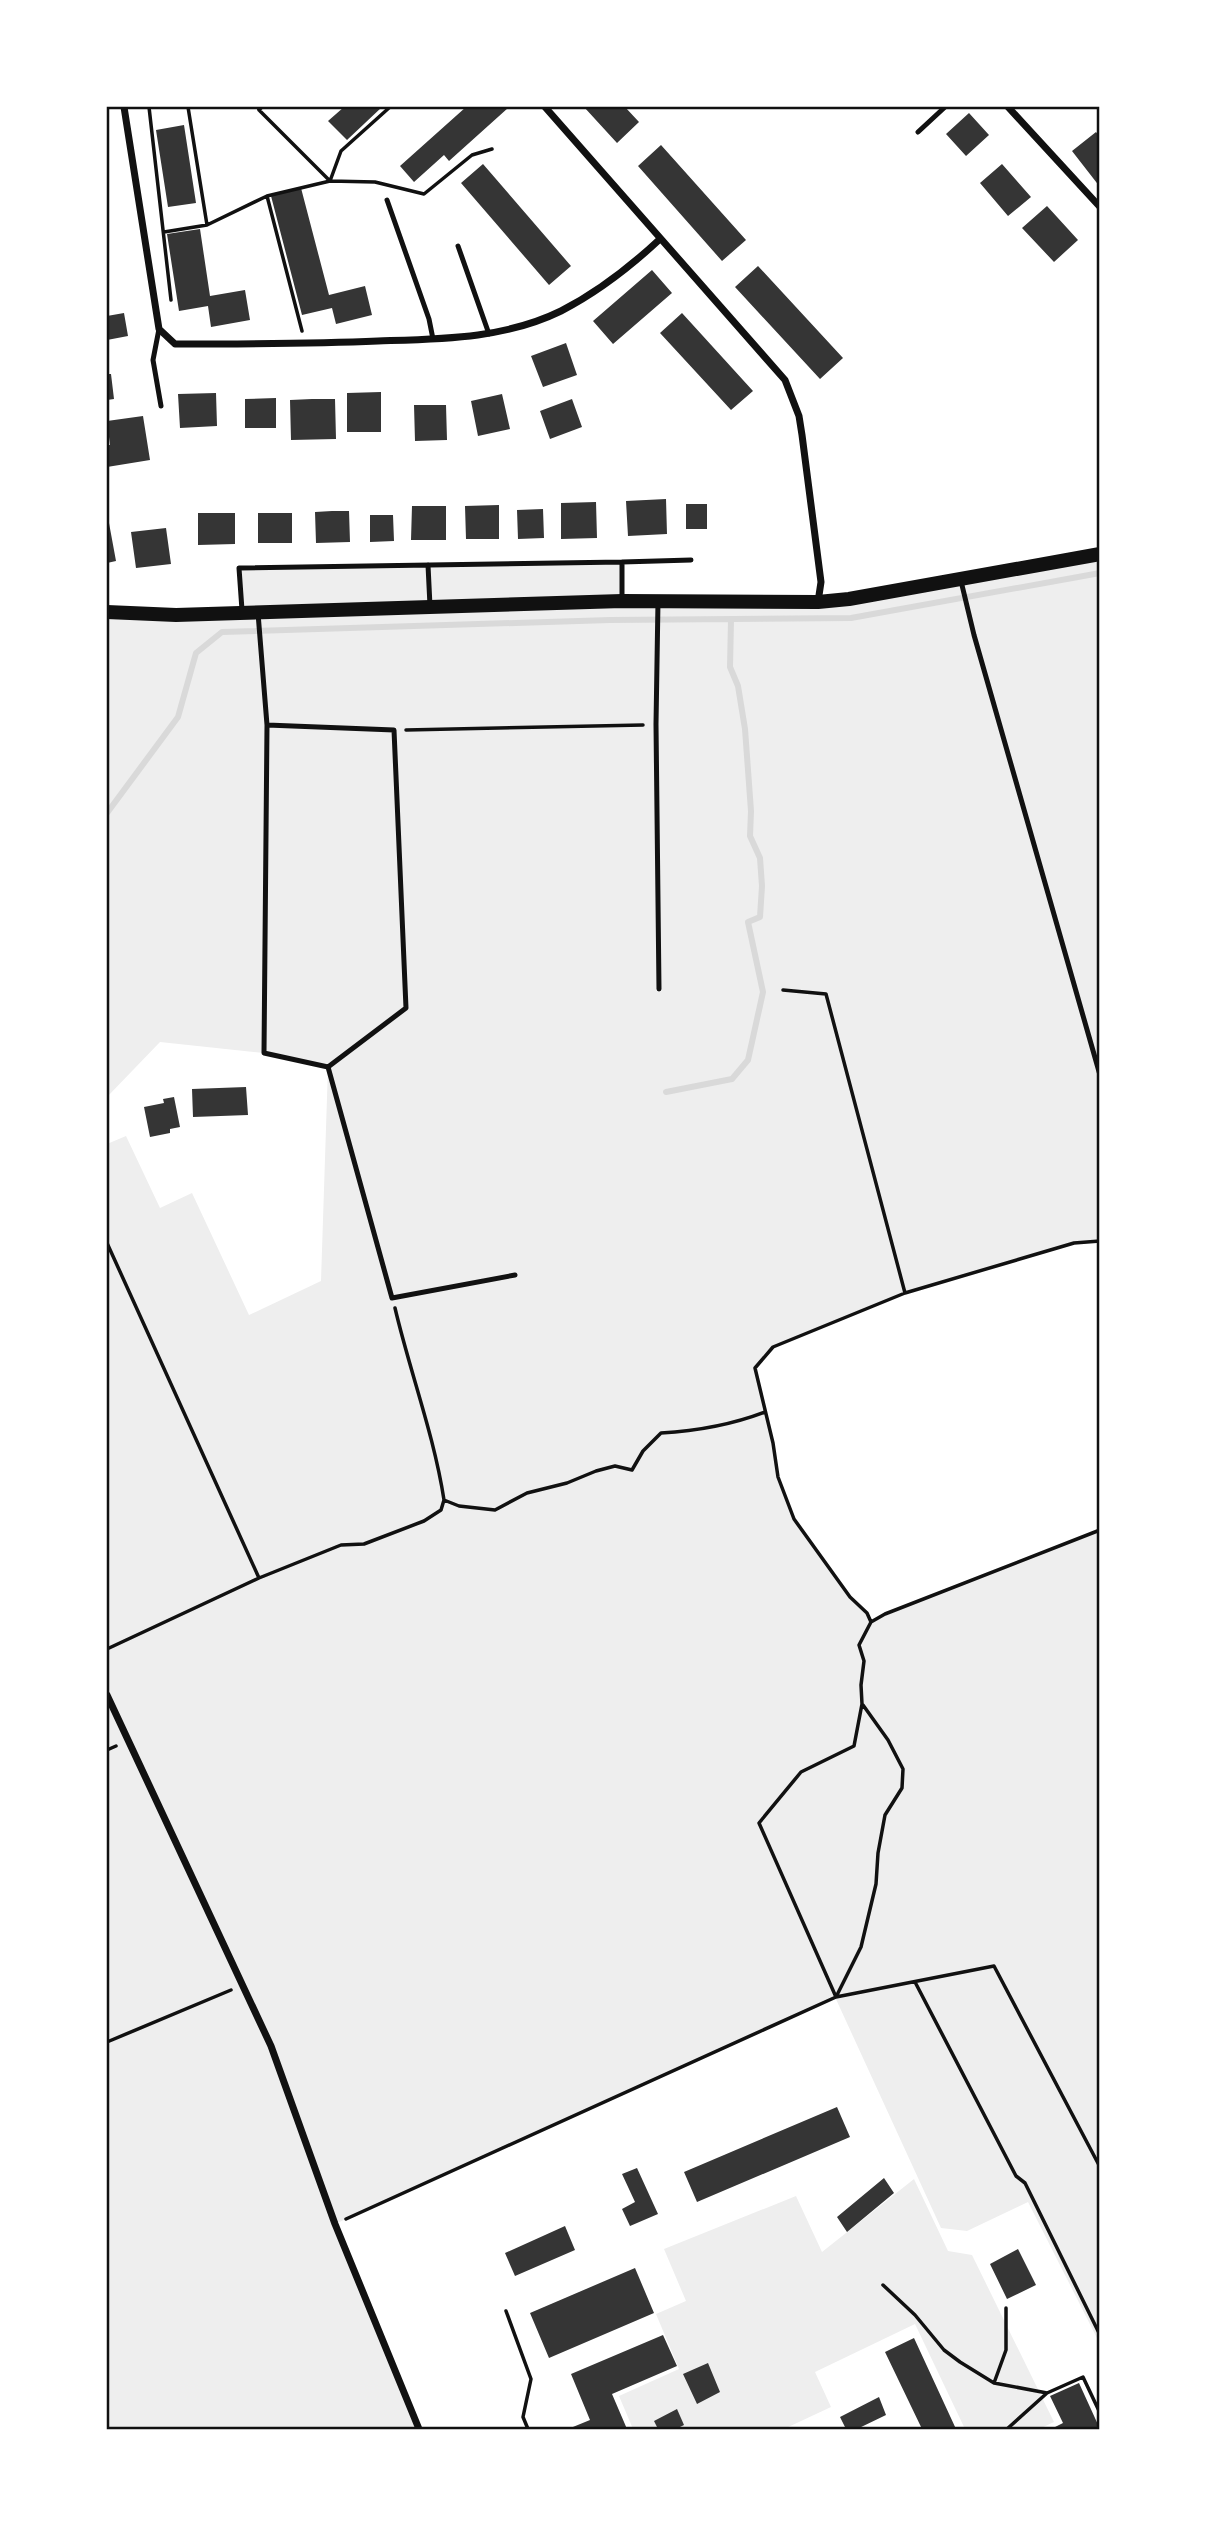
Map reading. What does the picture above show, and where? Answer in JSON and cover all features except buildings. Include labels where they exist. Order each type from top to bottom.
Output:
[{"type":"main road","points":[[107,612],[176,615],[242,613],[259,619],[430,606],[622,601],[658,607],[818,602],[962,584],[1100,554]]},
{"type":"street","points":[[124,107],[159,330],[175,344],[433,340],[510,330],[559,312],[597,291],[660,239]]},
{"type":"street","points":[[545,107],[772,362],[790,389],[802,435],[821,582],[818,602]]},
{"type":"street","points":[[1008,107],[1100,207]]},
{"type":"street","points":[[107,1695],[271,2046],[335,2224],[419,2429]]},
{"type":"lane","points":[[918,132],[945,107]]},
{"type":"lane","points":[[387,200],[429,319],[433,340]]},
{"type":"lane","points":[[458,246],[489,334]]},
{"type":"lane","points":[[159,330],[153,360],[161,406]]},
{"type":"lane","points":[[242,613],[239,568],[691,560]]},
{"type":"lane","points":[[622,562],[622,601]]},
{"type":"lane","points":[[428,565],[430,606]]},
{"type":"lane","points":[[962,584],[1100,1075]]},
{"type":"lane","points":[[658,607],[656,724],[659,989]]},
{"type":"lane","points":[[259,619],[267,725],[264,1054],[328,1067],[406,1008],[394,730],[267,725]]},
{"type":"lane","points":[[328,1067],[392,1298],[515,1275]]},
{"type":"path","points":[[149,107],[171,307]]},
{"type":"path","points":[[188,107],[206,225]]},
{"type":"path","points":[[330,181],[341,151],[390,107]]},
{"type":"path","points":[[260,108],[330,181]]},
{"type":"path","points":[[143,235],[206,225],[267,195],[330,181],[375,182],[424,194],[472,155],[492,149]]},
{"type":"path","points":[[267,195],[305,344]]},
{"type":"path","points":[[394,730],[656,724]]},
{"type":"path","points":[[783,990],[826,994],[905,1293]]},
{"type":"path","points":[[871,1622],[867,1613],[850,1597],[794,1520],[778,1477],[755,1368],[773,1347],[905,1293],[1074,1243],[1100,1241]]},
{"type":"path","points":[[107,1243],[259,1578]]},
{"type":"path","points":[[107,1649],[259,1578],[341,1545],[364,1544],[387,1537],[424,1521],[441,1510],[444,1500],[439,1464],[407,1359],[392,1298]]},
{"type":"path","points":[[444,1500],[459,1506],[495,1510],[527,1493],[567,1483],[596,1471],[614,1466],[632,1470],[643,1451],[661,1433],[740,1422],[765,1412]]},
{"type":"path","points":[[836,1997],[759,1823],[801,1772],[854,1746],[862,1704],[864,1661],[859,1645],[871,1622],[990,1571],[1100,1530]]},
{"type":"path","points":[[836,1997],[860,1947],[876,1884],[885,1815],[902,1788],[903,1769],[888,1741],[862,1704]]},
{"type":"path","points":[[335,2224],[836,1997],[994,1966],[1100,2167]]},
{"type":"path","points":[[915,1982],[1016,2176],[1025,2183],[1100,2335]]},
{"type":"path","points":[[107,2042],[243,1985]]},
{"type":"path","points":[[883,2285],[915,2315],[944,2350],[994,2383],[1047,2393]]},
{"type":"path","points":[[994,2383],[1006,2350],[1006,2308]]},
{"type":"path","points":[[506,2311],[531,2379],[523,2417],[528,2429]]},
{"type":"path","points":[[1007,2429],[1047,2393],[1083,2377],[1100,2413]]},
{"type":"shaded area","points":[[1100,554],[1100,1241],[1074,1243],[905,1293],[773,1347],[755,1368],[773,1443],[778,1477],[794,1519],[850,1597],[867,1613],[871,1622],[990,1571],[1100,1530],[1100,2344],[1028,2202],[967,2231],[941,2228],[835,1997],[335,2224],[419,2429],[107,2429],[107,1144],[126,1136],[160,1208],[192,1193],[249,1315],[321,1281],[328,1067],[264,1053],[160,1042],[107,1097],[107,612],[242,613],[239,568],[622,562],[622,600],[818,602]]},
{"type":"shaded area","points":[[914,2179],[948,2251],[972,2255],[1054,2422],[1039,2429],[965,2429],[915,2324],[815,2372],[831,2407],[784,2429],[633,2429],[619,2396],[679,2369],[656,2314],[686,2301],[664,2249],[796,2196],[822,2252]]},
{"type":"waterway","points":[[107,813],[178,717],[196,653],[222,632],[610,620],[851,618],[1100,573]]},
{"type":"waterway","points":[[666,1092],[732,1079],[748,1060],[763,992],[748,922],[760,917],[762,886],[760,858],[750,836],[751,811],[745,729],[738,686],[730,667],[731,620]]}]
